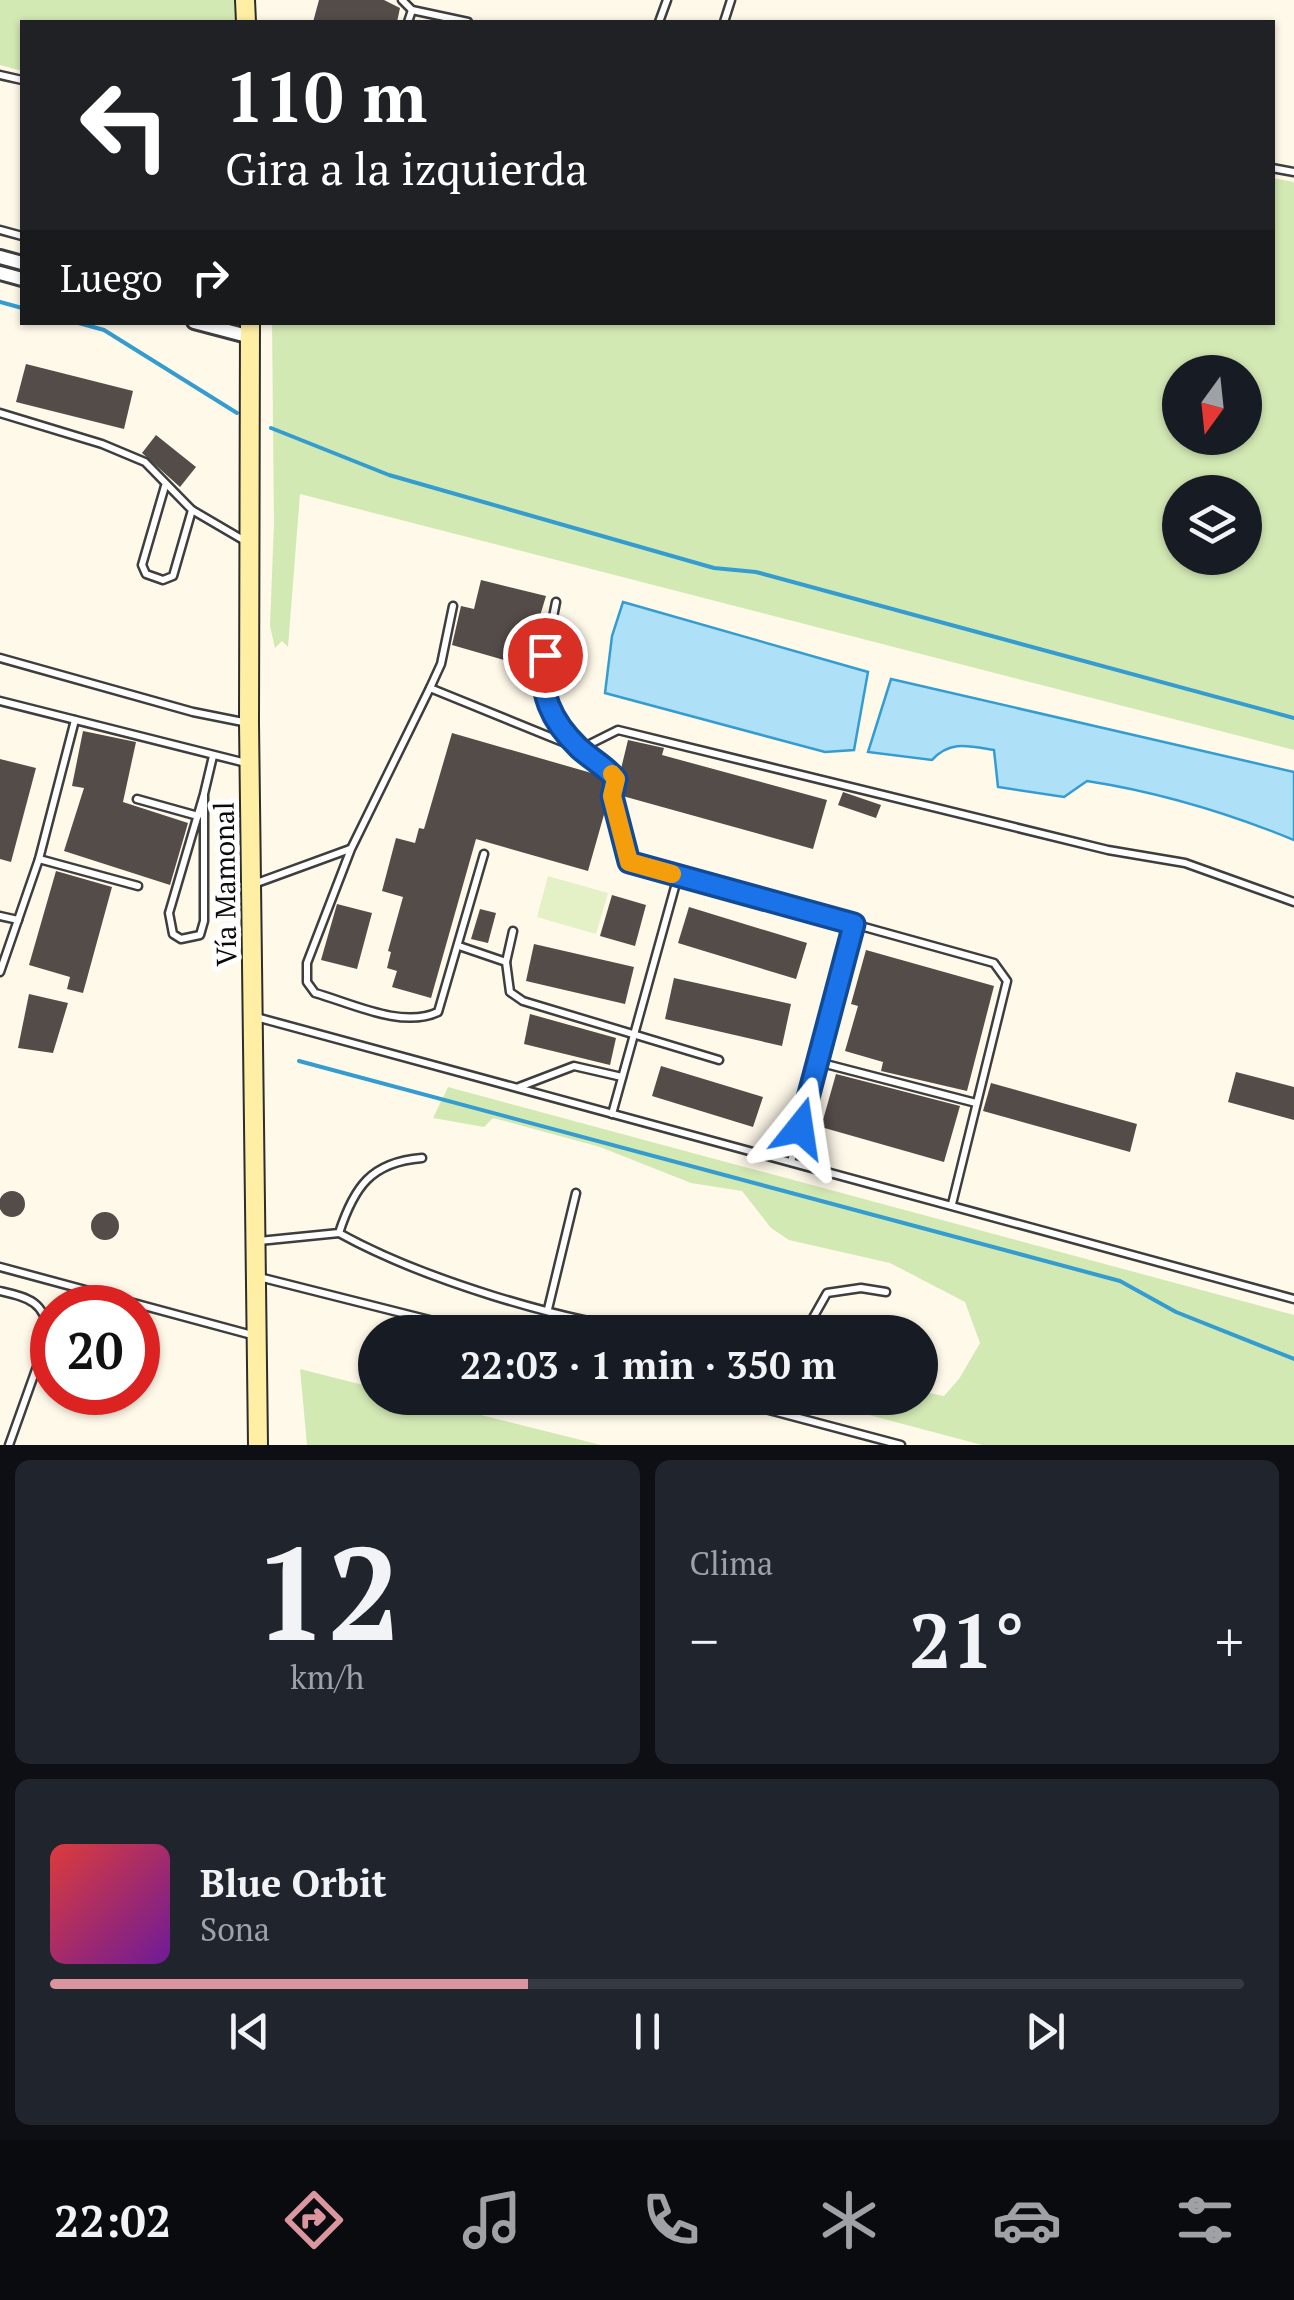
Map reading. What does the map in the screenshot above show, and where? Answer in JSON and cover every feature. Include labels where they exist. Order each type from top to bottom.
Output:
[{"type":"street","points":[[215,325],[250,330]]},
{"type":"street","name":"Vía Mamonal","points":[[250,330],[249,723],[258,1445]]},
{"type":"lane","points":[[402,0],[412,10],[459,20]]},
{"type":"lane","points":[[409,20],[412,10]]},
{"type":"lane","points":[[0,414],[102,444],[146,462],[192,510],[250,544]]},
{"type":"lane","points":[[165,486],[142,564],[146,574],[163,580],[173,576],[192,510]]},
{"type":"lane","points":[[556,602],[540,682],[545,700],[580,748],[616,779],[612,796],[629,862],[1001,968],[1006,981],[952,1204]]},
{"type":"lane","points":[[454,606],[440,664],[352,849],[307,963],[307,982],[315,993],[397,1017],[426,1018],[438,1012],[484,854]]},
{"type":"lane","points":[[0,658],[192,712],[249,723]]},
{"type":"lane","points":[[430,688],[580,748],[618,730],[1108,850],[1185,863],[1294,902]]},
{"type":"lane","points":[[0,701],[250,764]]},
{"type":"lane","points":[[0,972],[39,859],[75,720]]},
{"type":"lane","points":[[204,794],[204,921],[200,935],[182,940],[173,934],[170,913],[213,756]]},
{"type":"lane","points":[[137,799],[198,816]]},
{"type":"lane","points":[[252,885],[352,849]]},
{"type":"lane","points":[[39,859],[138,886]]},
{"type":"lane","points":[[612,1114],[678,876]]},
{"type":"lane","points":[[0,916],[18,920]]},
{"type":"lane","points":[[791,1162],[854,924]]},
{"type":"lane","points":[[514,931],[506,962],[510,992],[523,1001],[719,1060]]},
{"type":"lane","points":[[459,946],[506,962]]},
{"type":"lane","points":[[255,1016],[1294,1299]]},
{"type":"lane","points":[[818,1062],[976,1104]]},
{"type":"lane","points":[[517,1088],[574,1066],[622,1077]]},
{"type":"lane","points":[[338,1233],[351,1198],[375,1170],[400,1160],[422,1158]]},
{"type":"lane","points":[[548,1309],[576,1194]]},
{"type":"lane","points":[[258,1241],[338,1233],[380,1255],[576,1315]]},
{"type":"lane","points":[[0,1267],[258,1337]]},
{"type":"lane","points":[[258,1277],[409,1315]]},
{"type":"lane","points":[[815,1315],[827,1293],[861,1288],[886,1292]]},
{"type":"lane","points":[[0,1291],[35,1300],[46,1315],[48,1333],[9,1445]]},
{"type":"lane","points":[[788,1415],[902,1445]]},
{"type":"green space","points":[[0,0],[238,0],[238,20],[20,20],[20,70],[0,65]]},
{"type":"green space","points":[[1275,178],[1294,182],[1294,750],[300,494],[288,647],[282,641],[275,648],[270,626],[274,523],[272,325],[1275,325]]},
{"type":"green space","points":[[548,876],[608,893],[596,934],[537,917]]},
{"type":"green space","points":[[448,1087],[1294,1315],[1294,1445],[982,1445],[869,1415],[938,1415],[938,1395],[944,1396],[959,1379],[980,1343],[965,1302],[890,1263],[789,1240],[771,1228],[742,1191],[691,1183],[600,1147],[493,1118],[484,1127],[433,1118]]},
{"type":"green space","points":[[300,1369],[358,1384],[358,1415],[481,1415],[601,1445],[307,1445]]},
{"type":"water","points":[[623,602],[868,672],[854,750],[825,752],[605,693],[612,636]]},
{"type":"water","points":[[891,679],[1294,772],[1294,840],[1192,804],[1087,781],[1064,797],[998,787],[994,750],[953,747],[932,760],[868,752]]},
{"type":"building","points":[[319,0],[384,0],[400,8],[397,20],[314,20]]},
{"type":"building","points":[[26,364],[133,391],[124,429],[16,402]]},
{"type":"building","points":[[156,435],[196,467],[180,487],[142,453]]},
{"type":"building","points":[[481,580],[546,596],[525,666],[452,645],[461,606],[474,609]]},
{"type":"building","points":[[83,731],[136,742],[123,802],[188,823],[170,885],[64,851],[84,788],[72,786]]},
{"type":"building","points":[[452,733],[602,776],[608,782],[607,804],[588,871],[476,839],[431,998],[392,987],[397,971],[387,968],[391,952],[388,951],[403,897],[382,891],[396,838],[415,843],[419,828],[424,829]]},
{"type":"building","points":[[628,740],[664,748],[662,755],[827,800],[813,849],[619,795]]},
{"type":"building","points":[[0,759],[36,768],[11,862],[0,859]]},
{"type":"building","points":[[843,792],[881,805],[876,818],[838,805]]},
{"type":"building","points":[[56,871],[112,887],[83,993],[67,989],[70,977],[29,965]]},
{"type":"building","points":[[612,895],[646,905],[635,946],[600,936]]},
{"type":"building","points":[[337,904],[372,913],[357,969],[321,960]]},
{"type":"building","points":[[689,907],[807,943],[796,979],[678,943]]},
{"type":"building","points":[[480,909],[496,913],[488,943],[471,939]]},
{"type":"building","points":[[534,944],[634,967],[625,1004],[526,981]]},
{"type":"building","points":[[866,950],[994,986],[967,1091],[881,1071],[883,1062],[845,1051],[858,1006],[851,1004]]},
{"type":"building","points":[[674,978],[791,1004],[782,1046],[665,1019]]},
{"type":"building","points":[[29,994],[68,1003],[53,1053],[18,1048]]},
{"type":"building","points":[[530,1014],[616,1038],[610,1065],[524,1044]]},
{"type":"building","points":[[661,1066],[763,1097],[753,1127],[652,1096]]},
{"type":"building","points":[[1236,1072],[1294,1087],[1294,1120],[1228,1102]]},
{"type":"building","points":[[836,1074],[960,1106],[944,1162],[821,1127]]},
{"type":"building","points":[[991,1083],[1137,1124],[1130,1152],[983,1111]]},
{"type":"building","points":[[12,1191],[22,1194],[22,1214],[12,1217],[2,1214],[-1,1204],[2,1194]]},
{"type":"building","points":[[105,1212],[115,1216],[119,1226],[115,1236],[105,1240],[95,1236],[91,1226],[95,1216]]},
{"type":"waterway","points":[[0,302],[20,307]]},
{"type":"waterway","points":[[86,325],[104,330],[237,413]]},
{"type":"waterway","points":[[271,428],[389,475],[714,568],[756,572],[1294,718]]},
{"type":"waterway","points":[[299,1061],[1120,1281],[1176,1312],[1294,1359]]},
{"type":"slow traffic","points":[[612,774],[616,779],[612,796],[629,862],[672,874]]},
{"type":"route","points":[[545,655],[540,682],[545,700],[580,748],[616,779],[612,796],[629,862],[854,924],[800,1128]]}]
